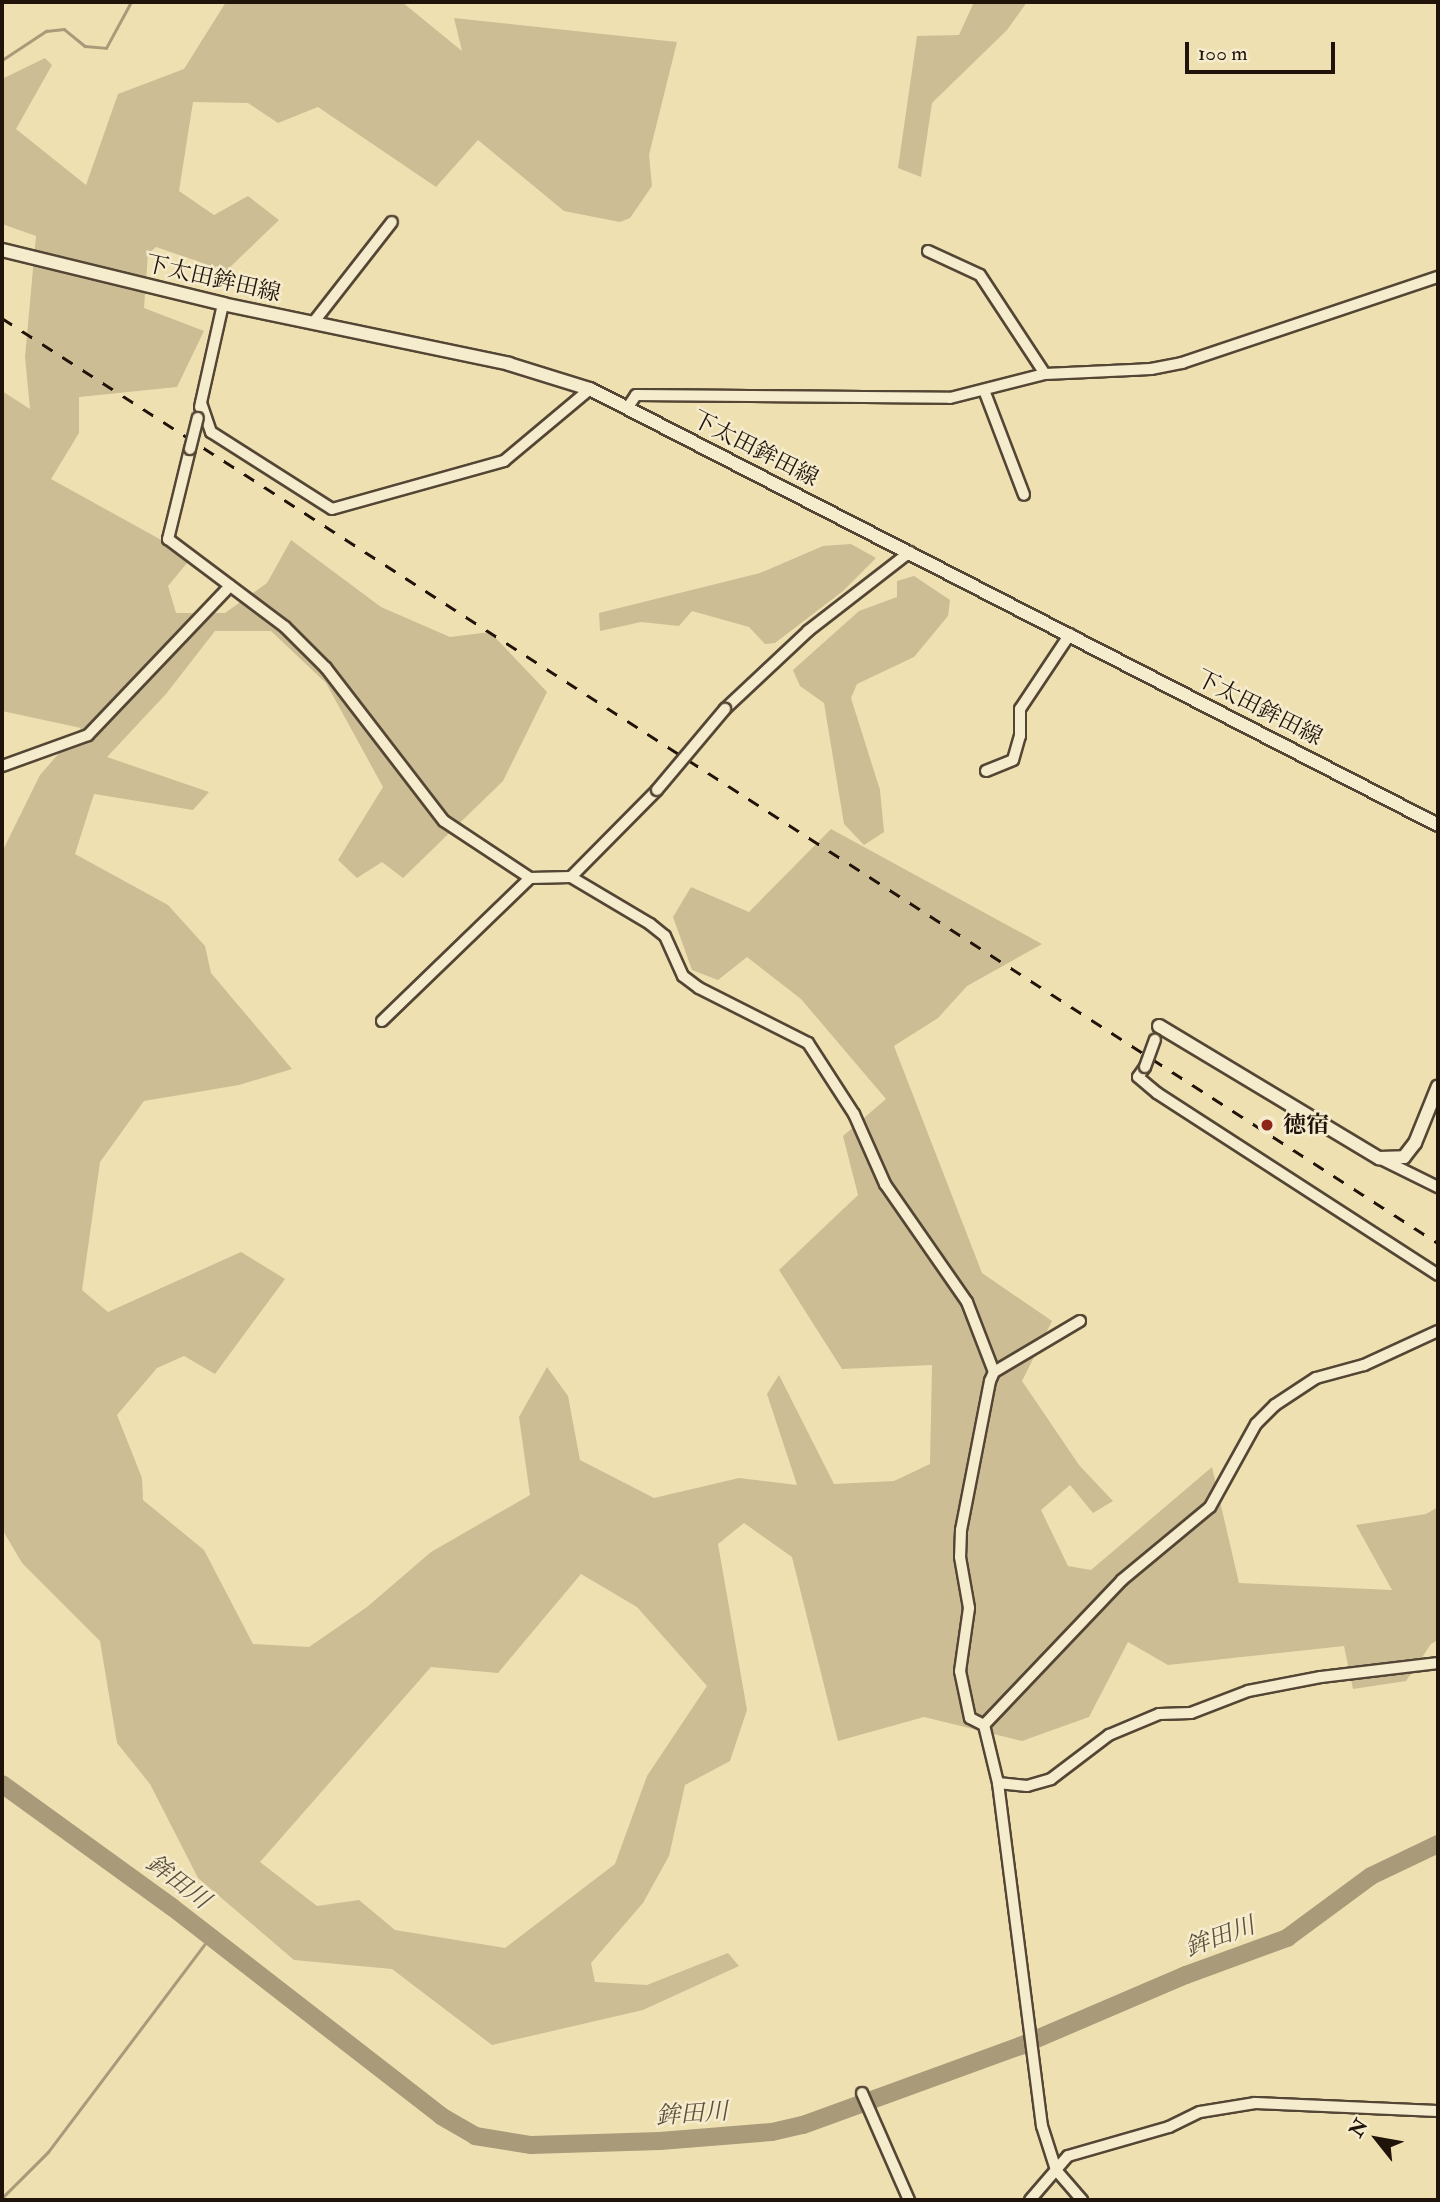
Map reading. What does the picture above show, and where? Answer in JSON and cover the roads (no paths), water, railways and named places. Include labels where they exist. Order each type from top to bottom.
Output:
[{"type":"main road","name":"下太田鉾田線","points":[[2,250],[223,304],[509,364],[590,389],[1438,825]]},
{"type":"main road","points":[[1158,1026],[1379,1158],[1404,1157],[1415,1143],[1438,1086]]},
{"type":"street","points":[[313,323],[392,222]]},
{"type":"street","points":[[928,251],[980,275],[1045,374]]},
{"type":"street","points":[[628,407],[636,395],[950,398],[1045,374],[1151,369],[1182,363],[1438,278]]},
{"type":"street","points":[[223,304],[168,539],[285,627],[326,667],[444,821],[530,878],[571,877],[666,936],[684,976],[699,988],[808,1043],[854,1114],[885,1184],[967,1302],[994,1372],[982,1411],[961,1543],[969,1608],[960,1671],[962,1691],[970,1718],[984,1725],[998,1783],[1042,2126],[1056,2170],[1082,2200]]},
{"type":"street","points":[[201,403],[211,432],[332,509],[504,461],[590,389]]},
{"type":"street","points":[[984,390],[1024,495]]},
{"type":"street","points":[[571,877],[657,790],[725,709],[808,631],[910,552]]},
{"type":"street","points":[[2,766],[88,735],[230,586]]},
{"type":"street","points":[[986,771],[1013,760],[1020,736],[1020,709],[1070,634]]},
{"type":"street","points":[[382,1021],[530,878]]},
{"type":"street","points":[[1158,1026],[1145,1067],[1138,1077],[1157,1093],[1438,1275]]},
{"type":"street","points":[[1379,1158],[1438,1186]]},
{"type":"street","points":[[994,1372],[1080,1321]]},
{"type":"street","points":[[984,1725],[1122,1580],[1210,1507],[1256,1424],[1275,1405],[1316,1378],[1364,1365],[1438,1331]]},
{"type":"street","points":[[998,1783],[1027,1786],[1051,1779],[1109,1735],[1158,1714],[1191,1713],[1248,1691],[1321,1677],[1438,1663]]},
{"type":"street","points":[[862,2093],[909,2200]]},
{"type":"street","points":[[1030,2200],[1068,2156],[1083,2148],[1225,2107],[1255,2103],[1438,2111]]},
{"type":"waterway","points":[[2,60],[46,31],[64,29],[85,46],[106,48],[131,2]]},
{"type":"waterway","name":"鉾田川","points":[[2,1784],[172,1907],[441,2116],[475,2136],[531,2145],[660,2141],[772,2132],[803,2125],[1020,2046],[1186,1975],[1287,1938],[1371,1876],[1438,1844]]},
{"type":"waterway","points":[[2,2198],[48,2152],[210,1937]]},
{"type":"railway","points":[[2,318],[1438,1243]]},
{"type":"place","name":"徳宿","points":[[1267,1125]]}]
